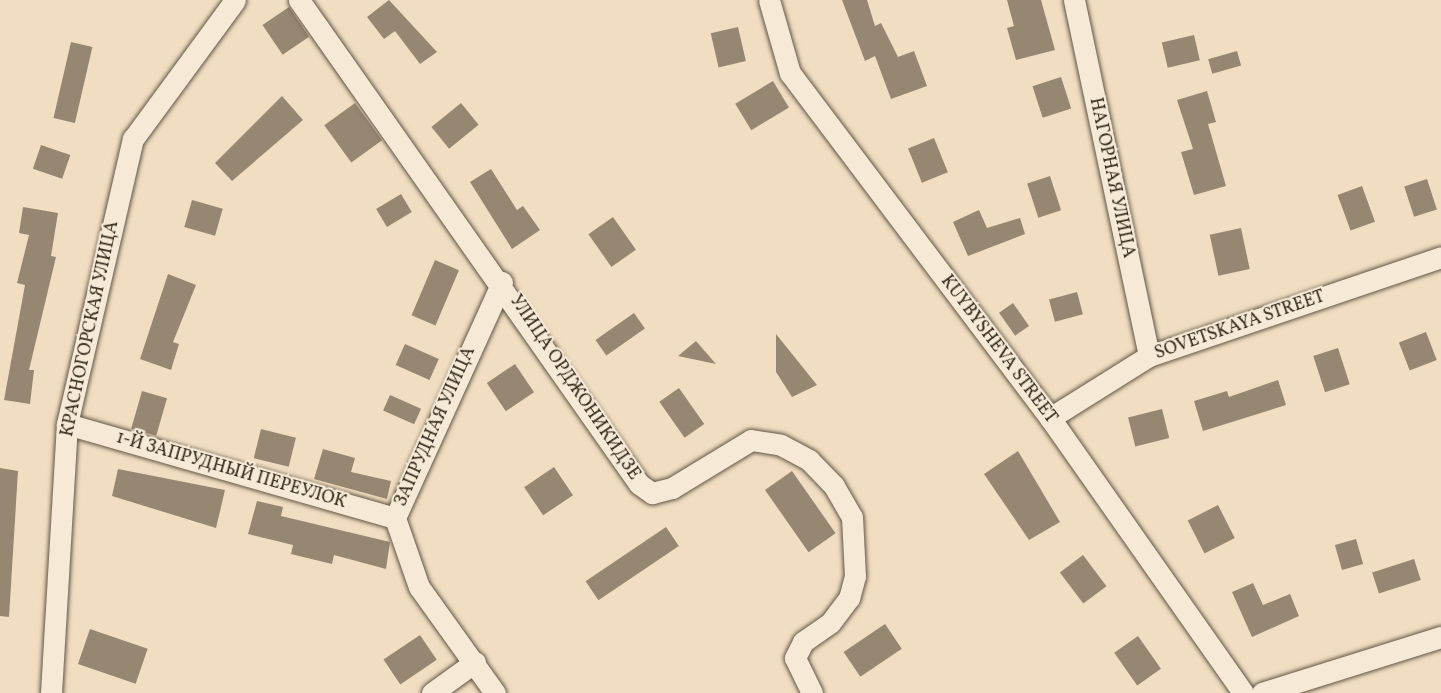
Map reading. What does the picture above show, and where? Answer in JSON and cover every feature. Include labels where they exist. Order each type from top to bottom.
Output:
[{"type":"street","name":"КРАСНОГОРСКАЯ УЛИЦА","points":[[51,693],[68,424],[133,139],[235,0]]},
{"type":"street","name":"УЛИЦА ОРДЖОНИКИДЗЕ","points":[[299,0],[502,282],[639,484],[652,494],[672,488],[751,440],[781,445],[809,459],[834,486],[852,517],[855,576],[849,598],[831,623],[803,642],[795,658],[812,693]]},
{"type":"street","name":"KUYBYSHEVA STREET","points":[[769,0],[790,73],[1050,418],[1243,693]]},
{"type":"street","name":"НАГОРНАЯ УЛИЦА","points":[[1074,0],[1149,356]]},
{"type":"street","name":"SOVETSKAYA STREET","points":[[1050,418],[1149,356],[1441,257]]},
{"type":"street","name":"ЗАПРУДНАЯ УЛИЦА","points":[[495,693],[475,662],[418,587],[395,518],[502,282]]},
{"type":"street","name":"1-Й ЗАПРУДНЫЙ ПЕРЕУЛОК","points":[[68,424],[395,518]]},
{"type":"street","points":[[1262,693],[1441,637]]},
{"type":"street","points":[[432,693],[475,662]]},
{"type":"building","points":[[389,0],[437,52],[420,64],[395,31],[384,39],[367,17]]},
{"type":"building","points":[[842,0],[867,0],[875,26],[881,23],[898,57],[914,51],[927,86],[891,99],[875,56],[865,61]]},
{"type":"building","points":[[1007,0],[1041,0],[1055,50],[1016,60],[1007,28],[1014,26]]},
{"type":"building","points":[[289,7],[309,37],[283,55],[262,25]]},
{"type":"building","points":[[738,27],[746,61],[719,67],[711,33]]},
{"type":"building","points":[[1194,35],[1200,60],[1168,68],[1162,42]]},
{"type":"building","points":[[71,42],[92,47],[75,123],[53,118]]},
{"type":"building","points":[[1237,51],[1241,65],[1212,74],[1208,59]]},
{"type":"building","points":[[1061,77],[1071,108],[1043,118],[1032,86]]},
{"type":"building","points":[[773,81],[789,108],[751,130],[735,104]]},
{"type":"building","points":[[1207,91],[1216,122],[1208,124],[1226,186],[1194,195],[1181,152],[1193,149],[1177,100]]},
{"type":"building","points":[[282,96],[303,120],[232,181],[215,163]]},
{"type":"building","points":[[355,103],[382,140],[351,163],[324,125]]},
{"type":"building","points":[[461,103],[479,125],[449,149],[431,127]]},
{"type":"building","points":[[934,138],[948,172],[922,183],[908,148]]},
{"type":"building","points":[[41,145],[70,155],[62,179],[33,169]]},
{"type":"building","points":[[491,169],[517,210],[523,206],[540,230],[512,249],[470,182]]},
{"type":"building","points":[[1050,176],[1061,210],[1038,218],[1027,183]]},
{"type":"building","points":[[1427,179],[1437,209],[1414,217],[1404,186]]},
{"type":"building","points":[[1362,186],[1375,222],[1351,231],[1338,195]]},
{"type":"building","points":[[401,194],[412,212],[387,227],[376,209]]},
{"type":"building","points":[[192,200],[223,209],[215,236],[184,227]]},
{"type":"building","points":[[23,207],[58,213],[51,256],[56,257],[29,370],[34,370],[30,404],[4,400],[25,285],[17,283],[29,235],[19,233]]},
{"type":"building","points":[[979,210],[987,228],[1020,218],[1025,234],[968,256],[953,222]]},
{"type":"building","points":[[613,217],[636,250],[611,267],[588,234]]},
{"type":"building","points":[[1241,228],[1250,269],[1218,276],[1210,235]]},
{"type":"building","points":[[435,260],[459,270],[435,325],[412,315]]},
{"type":"building","points":[[168,274],[196,285],[173,342],[179,344],[171,370],[140,359]]},
{"type":"building","points":[[1077,292],[1083,314],[1055,322],[1049,300]]},
{"type":"building","points":[[1013,303],[1029,326],[1015,336],[999,313]]},
{"type":"building","points":[[634,313],[645,329],[606,356],[595,340]]},
{"type":"building","points":[[1426,332],[1437,360],[1410,370],[1399,342]]},
{"type":"building","points":[[776,334],[817,385],[792,397],[776,372]]},
{"type":"building","points":[[696,341],[716,364],[678,356]]},
{"type":"building","points":[[405,344],[439,359],[429,380],[396,365]]},
{"type":"building","points":[[1338,348],[1350,384],[1325,392],[1313,356]]},
{"type":"building","points":[[515,364],[534,392],[506,411],[487,383]]},
{"type":"building","points":[[1278,380],[1286,405],[1203,431],[1194,401],[1227,391],[1229,397]]},
{"type":"building","points":[[679,388],[704,424],[685,438],[659,402]]},
{"type":"building","points":[[142,391],[167,398],[156,436],[131,428]]},
{"type":"building","points":[[390,395],[421,409],[414,424],[383,411]]},
{"type":"building","points":[[1162,409],[1169,438],[1135,447],[1128,417]]},
{"type":"building","points":[[261,429],[296,438],[289,467],[254,458]]},
{"type":"building","points":[[323,449],[355,458],[351,472],[391,481],[387,499],[314,479]]},
{"type":"building","points":[[1018,451],[1060,522],[1029,540],[984,474]]},
{"type":"building","points":[[554,467],[573,495],[543,515],[524,487]]},
{"type":"building","points":[[0,468],[18,471],[9,617],[0,616]]},
{"type":"building","points":[[118,469],[225,490],[216,528],[112,496]]},
{"type":"building","points":[[792,471],[836,533],[809,552],[765,490]]},
{"type":"building","points":[[257,501],[283,507],[281,516],[390,542],[386,569],[334,555],[332,564],[291,554],[293,545],[248,534]]},
{"type":"building","points":[[1218,505],[1235,538],[1205,553],[1188,520]]},
{"type":"building","points":[[666,527],[679,546],[598,600],[586,581]]},
{"type":"building","points":[[1356,539],[1363,564],[1342,570],[1335,545]]},
{"type":"building","points":[[1083,555],[1106,586],[1083,604],[1060,572]]},
{"type":"building","points":[[1414,559],[1421,580],[1379,594],[1372,573]]},
{"type":"building","points":[[1253,583],[1263,605],[1290,594],[1299,616],[1252,637],[1232,592]]},
{"type":"building","points":[[885,624],[902,649],[860,677],[844,652]]},
{"type":"building","points":[[90,629],[148,649],[136,684],[78,664]]},
{"type":"building","points":[[420,635],[437,660],[400,684],[384,660]]},
{"type":"building","points":[[1138,636],[1161,669],[1137,685],[1114,653]]}]
